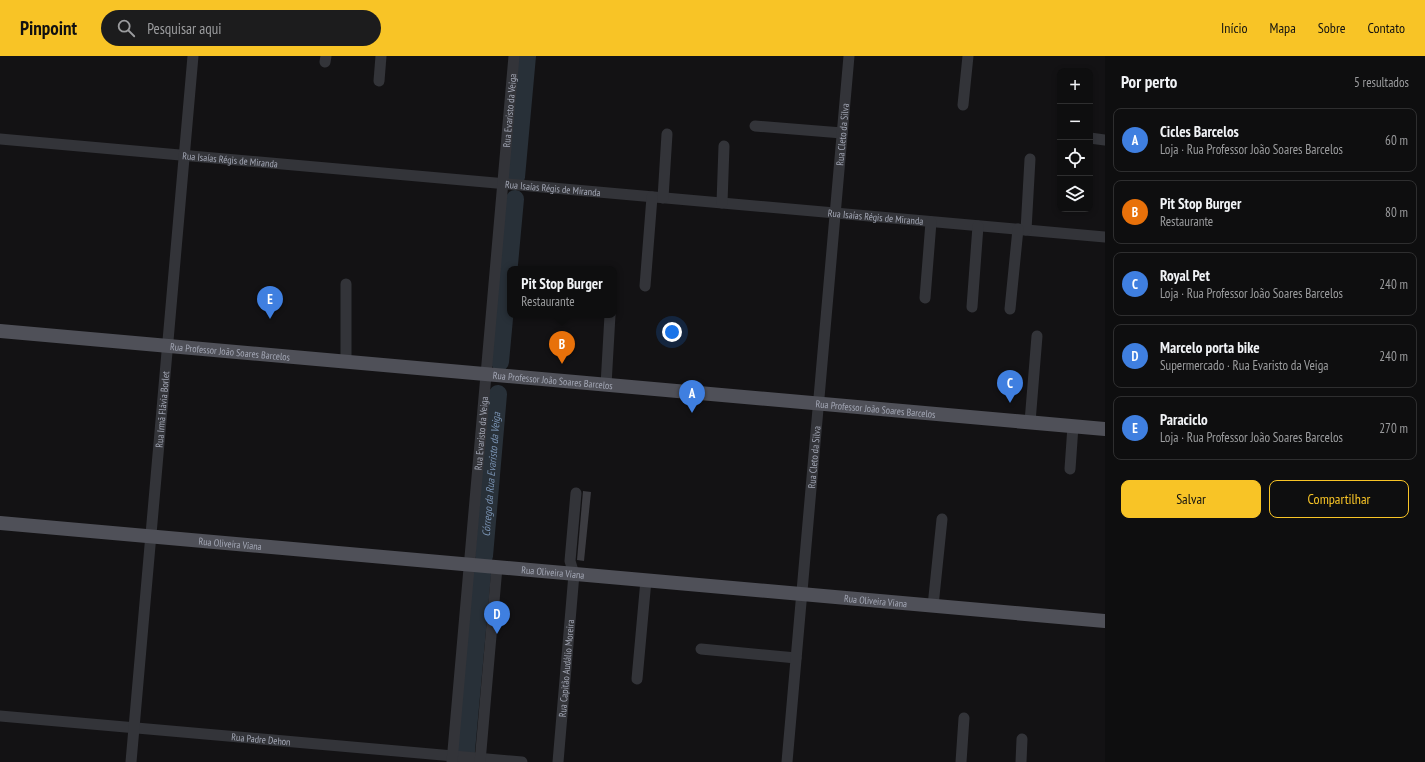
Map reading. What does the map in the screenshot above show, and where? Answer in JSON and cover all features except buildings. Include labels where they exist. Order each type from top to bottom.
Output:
[{"type":"main road","name":"Rua Professor João Soares Barcelos","points":[[0,331],[1105,429]]},
{"type":"main road","name":"Rua Oliveira Viana","points":[[0,523],[1105,621]]},
{"type":"street","name":"Rua Irmã Flávia Borlet","points":[[131,762],[193,56]]},
{"type":"street","points":[[379,81],[380,56]]},
{"type":"street","name":"Rua Evaristo da Veiga","points":[[452,759],[514,56]]},
{"type":"street","name":"Rua Cleto da Silva","points":[[787,762],[849,56]]},
{"type":"street","points":[[963,105],[968,56]]},
{"type":"street","points":[[755,126],[842,134]]},
{"type":"street","points":[[663,198],[667,134]]},
{"type":"street","points":[[1093,138],[1105,140]]},
{"type":"street","name":"Rua Isaías Régis de Miranda","points":[[0,139],[1105,237]]},
{"type":"street","points":[[722,203],[724,146]]},
{"type":"street","points":[[1010,309],[1022,230],[1030,159]]},
{"type":"street","points":[[645,286],[652,197]]},
{"type":"street","points":[[925,298],[931,222]]},
{"type":"street","points":[[972,307],[978,226]]},
{"type":"street","points":[[346,284],[346,362]]},
{"type":"street","points":[[606,384],[610,318]]},
{"type":"street","points":[[1030,422],[1037,336]]},
{"type":"street","points":[[1070,469],[1073,426]]},
{"type":"street","name":"Rua Capitão Audálio Moreira","points":[[558,762],[574,574],[570,561],[576,493]]},
{"type":"street","points":[[932,606],[942,519]]},
{"type":"street","points":[[480,760],[497,567]]},
{"type":"street","points":[[637,679],[646,580]]},
{"type":"street","points":[[701,649],[796,658]]},
{"type":"street","name":"Rua Padre Dehon","points":[[0,716],[452,759],[522,762]]},
{"type":"street","points":[[961,762],[964,718]]},
{"type":"street","points":[[1021,762],[1022,739]]},
{"type":"waterway","name":"Córrego da Rua Evaristo da Veiga","points":[[516,177],[527,56]]},
{"type":"waterway","name":"Córrego da Rua Evaristo da Veiga","points":[[509,266],[515,199]]},
{"type":"waterway","name":"Córrego da Rua Evaristo da Veiga","points":[[500,362],[507,286]]},
{"type":"waterway","name":"Córrego da Rua Evaristo da Veiga","points":[[484,556],[498,394]]},
{"type":"waterway","name":"Córrego da Rua Evaristo da Veiga","points":[[465,762],[482,575]]},
{"type":"place","name":"Paraciclo","points":[[270,319]]},
{"type":"place","name":"Pit Stop Burger","points":[[562,364]]},
{"type":"place","name":"Royal Pet","points":[[1010,403]]},
{"type":"place","name":"Cicles Barcelos","points":[[692,413]]},
{"type":"place","name":"Marcelo porta bike","points":[[497,634]]}]
